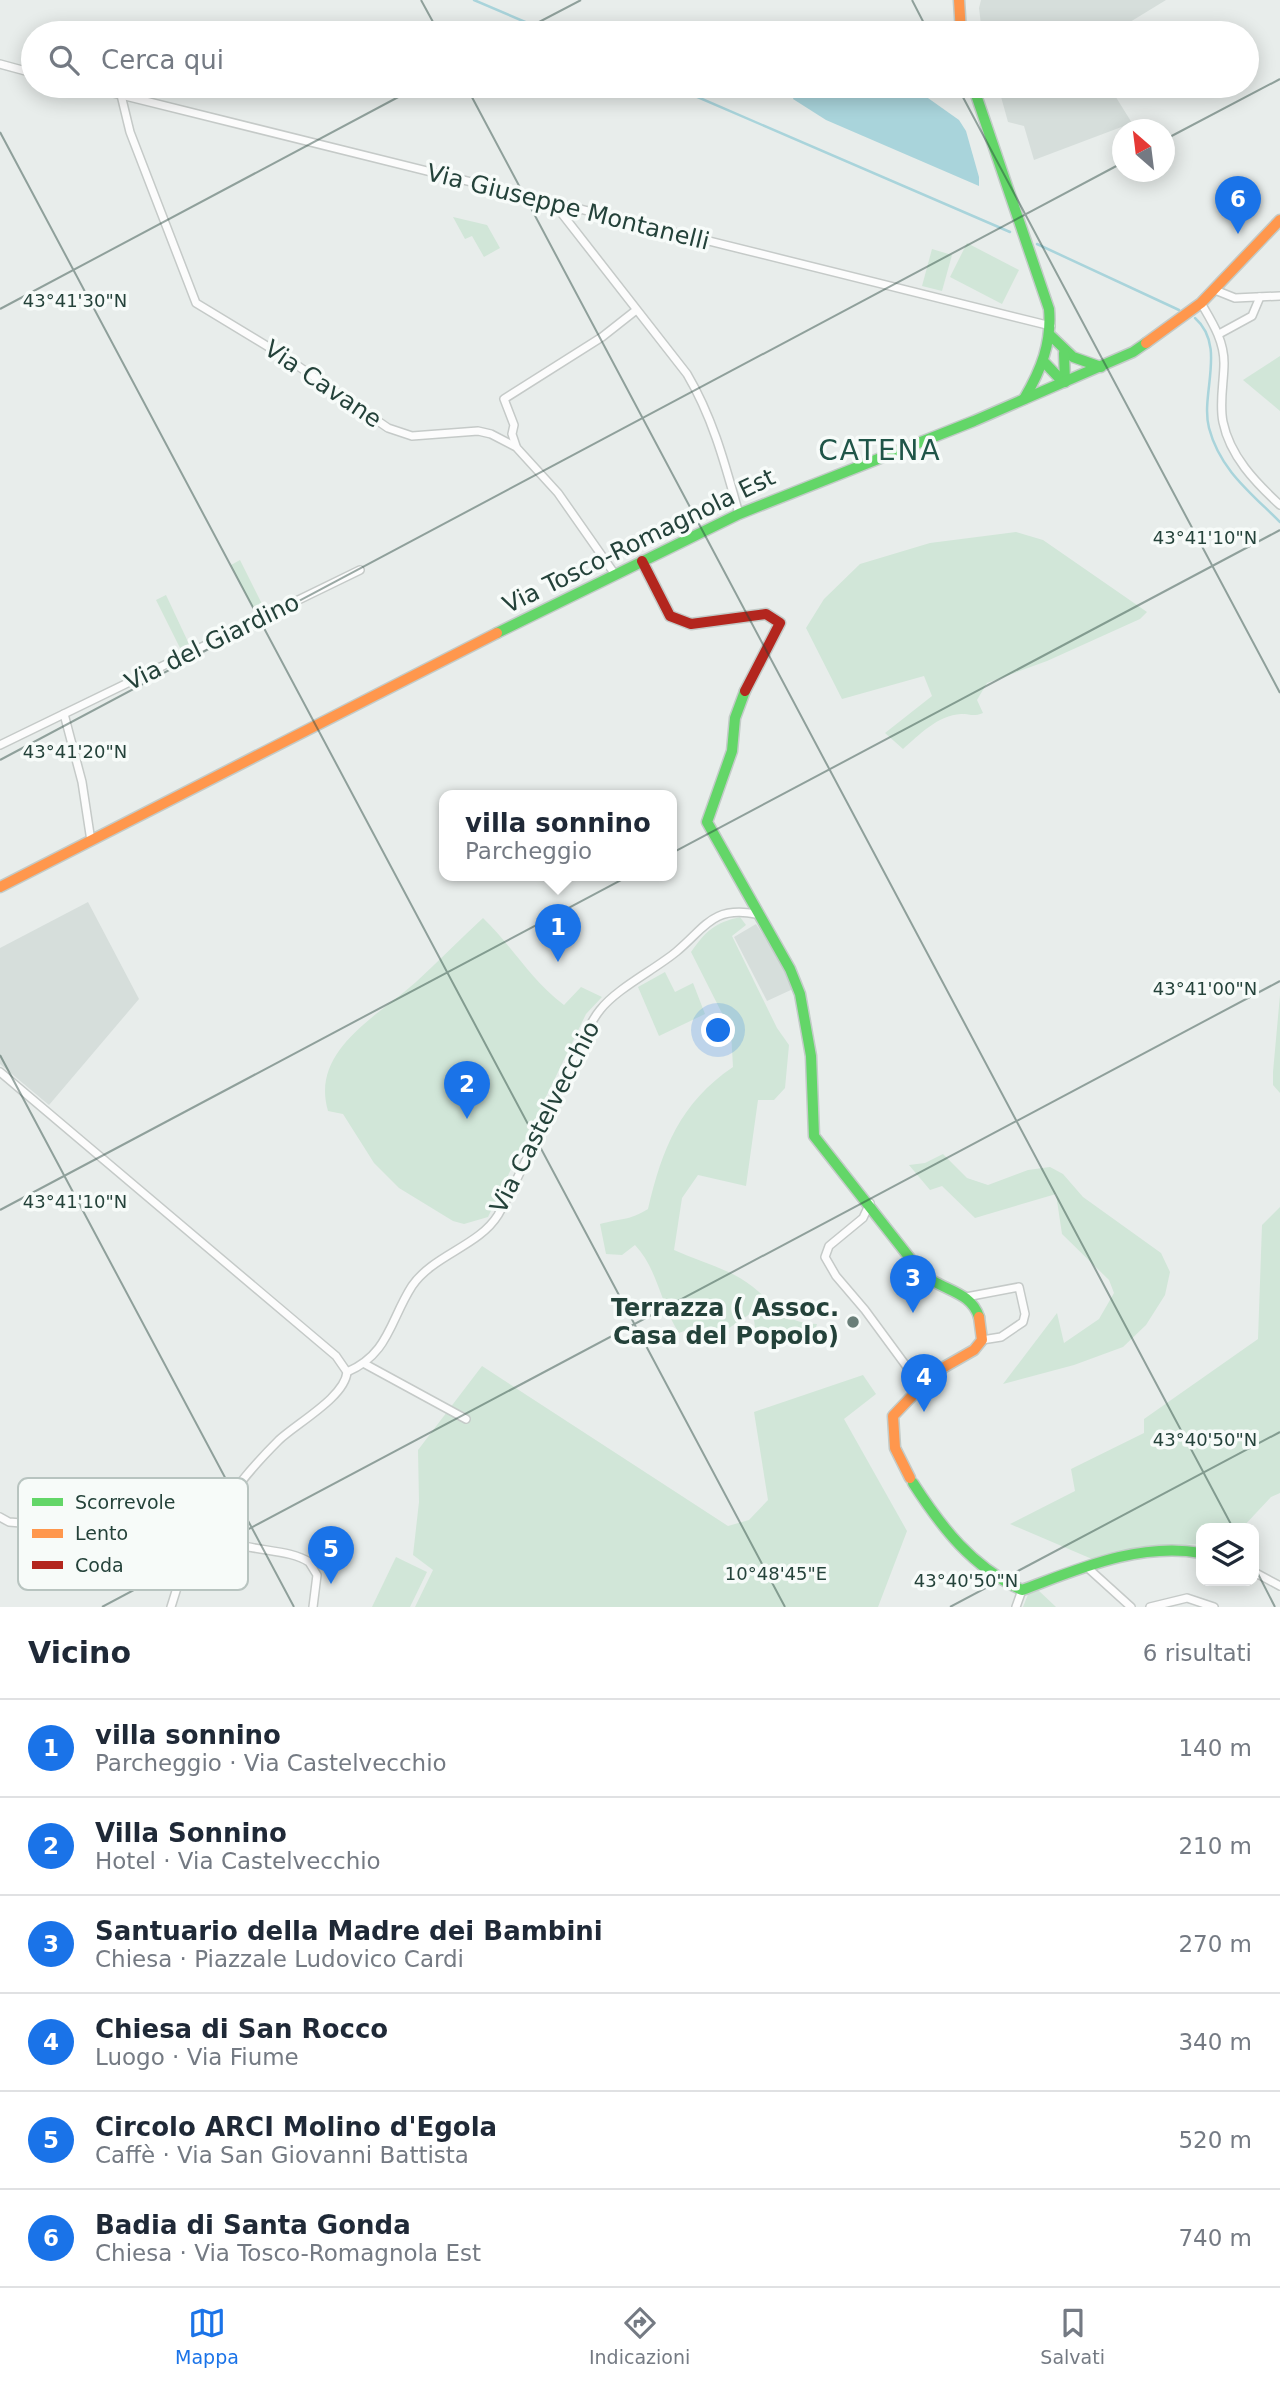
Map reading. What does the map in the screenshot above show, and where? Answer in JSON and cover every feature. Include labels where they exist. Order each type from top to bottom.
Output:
[{"type":"main road","points":[[960,0],[961,21]]},
{"type":"main road","points":[[977,98],[1049,309],[1051,331],[1045,363],[1024,399]]},
{"type":"main road","name":"Via Tosco-Romagnola Est","points":[[0,887],[614,573],[739,513],[1101,367],[1147,343],[1201,303],[1280,220]]},
{"type":"main road","points":[[1051,331],[1064,353],[1077,362],[1101,367]]},
{"type":"main road","points":[[1064,353],[1064,382]]},
{"type":"main road","points":[[1045,363],[1064,382]]},
{"type":"main road","points":[[642,561],[670,616],[691,624],[766,614],[780,623],[780,628],[746,688],[735,718],[732,751],[707,822],[744,884],[756,914],[790,969],[800,993],[811,1056],[814,1136],[870,1203],[913,1262],[930,1280],[966,1297],[979,1313],[983,1328],[982,1340],[974,1350],[918,1382],[912,1396],[893,1416],[891,1424],[895,1448],[911,1481],[966,1556],[1003,1583],[1022,1590],[1138,1553],[1166,1549],[1196,1552]]},
{"type":"street","points":[[0,64],[21,70]]},
{"type":"street","name":"Via Cavane","points":[[122,98],[130,132],[197,303],[285,357],[388,428],[412,436],[478,431],[491,434],[516,447],[558,494],[614,573]]},
{"type":"street","name":"Via Giuseppe Montanelli","points":[[133,98],[438,176],[552,201],[1051,331]]},
{"type":"street","points":[[552,201],[635,311],[687,374],[703,401],[716,433],[739,513]]},
{"type":"street","points":[[1215,290],[1235,298],[1280,296]]},
{"type":"street","points":[[1219,334],[1252,316],[1261,297]]},
{"type":"street","points":[[1201,303],[1219,334],[1224,360],[1222,421],[1235,454],[1256,484],[1280,505]]},
{"type":"street","points":[[516,447],[512,434],[514,425],[504,399],[602,337],[635,311]]},
{"type":"street","name":"Via del Giardino","points":[[0,745],[360,570]]},
{"type":"street","points":[[64,714],[82,782],[90,841]]},
{"type":"street","name":"Via Castelvecchio","points":[[347,1371],[365,1364],[386,1340],[413,1284],[497,1217],[554,1094],[601,1009],[695,936],[704,923],[720,914],[736,910],[756,914]]},
{"type":"street","points":[[0,1072],[336,1356],[347,1371],[340,1389],[279,1440],[246,1478]]},
{"type":"street","points":[[870,1203],[863,1218],[829,1246],[825,1257],[828,1265],[918,1382]]},
{"type":"street","points":[[966,1297],[1019,1287],[1025,1314],[1023,1322],[1001,1337],[982,1340]]},
{"type":"street","points":[[365,1364],[466,1419]]},
{"type":"street","points":[[0,1517],[18,1523]]},
{"type":"street","points":[[248,1546],[292,1555],[309,1562],[317,1575],[313,1607]]},
{"type":"street","points":[[1089,1569],[1131,1607]]},
{"type":"street","points":[[1259,1575],[1280,1586]]},
{"type":"street","points":[[1016,1607],[1022,1590]]},
{"type":"street","points":[[1150,1607],[1187,1598],[1214,1607]]},
{"type":"shaded area","points":[[981,0],[1166,0],[1132,21],[981,21]]},
{"type":"shaded area","points":[[1001,98],[1116,98],[1130,119],[1112,119],[1112,131],[1034,160],[1024,126],[1008,122]]},
{"type":"shaded area","points":[[88,902],[139,999],[49,1105],[0,1064],[0,948]]},
{"type":"shaded area","points":[[756,924],[788,973],[793,989],[767,1001],[734,937]]},
{"type":"green space","points":[[453,217],[487,225],[500,248],[484,257],[472,236],[465,239]]},
{"type":"green space","points":[[967,243],[1019,270],[1002,304],[950,277]]},
{"type":"green space","points":[[932,249],[952,255],[942,291],[922,286]]},
{"type":"green space","points":[[1280,356],[1280,411],[1243,380]]},
{"type":"green space","points":[[1016,532],[1043,540],[1147,612],[1140,619],[1047,661],[987,683],[977,700],[983,713],[944,718],[903,749],[885,733],[932,696],[924,676],[842,699],[806,628],[824,599],[860,564],[930,543]]},
{"type":"green space","points":[[240,560],[264,608],[255,612],[231,565]]},
{"type":"green space","points":[[166,595],[189,644],[180,648],[156,600]]},
{"type":"green space","points":[[740,917],[746,925],[732,936],[777,1028],[789,1045],[785,1088],[774,1100],[758,1100],[746,1186],[698,1175],[682,1198],[674,1250],[740,1278],[793,1319],[817,1324],[814,1333],[785,1331],[757,1343],[753,1312],[729,1328],[715,1328],[697,1338],[687,1330],[679,1333],[643,1255],[635,1245],[622,1255],[606,1254],[600,1224],[630,1217],[648,1209],[667,1147],[676,1129],[699,1096],[733,1067],[731,1031],[691,952],[711,929]]},
{"type":"green space","points":[[483,918],[541,984],[564,1005],[581,987],[602,997],[586,1014],[488,1217],[464,1224],[453,1221],[399,1188],[374,1163],[343,1114],[328,1111],[325,1089],[329,1070],[338,1052],[351,1036],[416,982]]},
{"type":"green space","points":[[665,972],[675,992],[693,983],[705,1014],[659,1036],[638,987]]},
{"type":"green space","points":[[1280,995],[1280,1093],[1273,1085],[1273,1072]]},
{"type":"green space","points":[[943,1154],[967,1178],[988,1185],[1028,1170],[1050,1167],[1063,1174],[1083,1197],[1161,1253],[1170,1272],[1165,1295],[1146,1325],[1123,1347],[1074,1365],[1003,1384],[1057,1313],[1064,1343],[1099,1319],[1114,1293],[1109,1280],[1062,1234],[1056,1194],[975,1218],[942,1186],[930,1190],[909,1165],[925,1163]]},
{"type":"green space","points":[[1280,1207],[1280,1493],[1271,1497],[1247,1523],[1196,1523],[1196,1544],[1142,1547],[1092,1559],[1010,1524],[1075,1491],[1071,1469],[1144,1433],[1144,1419],[1258,1339],[1262,1225]]},
{"type":"green space","points":[[482,1366],[728,1526],[749,1520],[768,1500],[754,1412],[863,1375],[876,1394],[844,1419],[907,1531],[878,1607],[415,1607],[433,1570],[413,1555],[419,1502],[418,1450]]},
{"type":"green space","points":[[396,1557],[427,1572],[410,1607],[372,1607]]},
{"type":"green space","points":[[1038,1590],[1056,1607],[1023,1607],[1029,1592]]},
{"type":"water","points":[[928,98],[959,120],[966,131],[979,186],[826,120],[793,99]]},
{"type":"waterway","points":[[474,0],[523,21]]},
{"type":"waterway","points":[[700,98],[1010,232]]},
{"type":"waterway","points":[[1037,244],[1179,310]]},
{"type":"waterway","points":[[1195,318],[1204,329],[1209,342],[1211,371],[1207,415],[1214,443],[1238,480],[1280,522]]},
{"type":"traffic: fast","points":[[977,98],[1049,309],[1049,333],[1044,356],[1024,399]]},
{"type":"traffic: fast","points":[[1051,336],[1073,357],[1101,367]]},
{"type":"traffic: fast","points":[[497,633],[739,514],[974,421],[1133,352],[1146,343]]},
{"type":"traffic: fast","points":[[1064,353],[1065,382]]},
{"type":"traffic: fast","points":[[1045,363],[1063,382]]},
{"type":"traffic: fast","points":[[745,691],[735,718],[732,751],[707,822],[790,969],[800,994],[811,1056],[814,1136],[922,1272],[966,1299],[979,1317]]},
{"type":"traffic: fast","points":[[913,1483],[947,1531],[973,1558],[1004,1581],[1022,1590],[1087,1566],[1132,1554],[1155,1551],[1196,1553]]},
{"type":"traffic: slow","points":[[959,0],[960,21]]},
{"type":"traffic: slow","points":[[1146,343],[1201,303],[1280,220]]},
{"type":"traffic: slow","points":[[0,887],[497,633]]},
{"type":"traffic: slow","points":[[910,1478],[895,1448],[893,1416],[912,1396],[918,1382],[974,1350],[982,1340],[979,1317]]},
{"type":"traffic: jam","points":[[642,561],[670,616],[691,624],[766,614],[780,623],[745,691]]},
{"type":"place","name":"Badia di Santa Gonda","points":[[1238,234]]},
{"type":"place","name":"villa sonnino","points":[[558,962]]},
{"type":"place","name":"Villa Sonnino","points":[[467,1119]]},
{"type":"place","name":"Santuario della Madre dei Bambini","points":[[913,1313]]},
{"type":"place","name":"Terrazza ( Assoc. Casa del Popolo)","points":[[853,1322]]},
{"type":"place","name":"Chiesa di San Rocco","points":[[924,1412]]},
{"type":"place","name":"Circolo ARCI Molino d'Egola","points":[[331,1584]]},
{"type":"district","name":"CATENA","points":[[880,450]]}]
